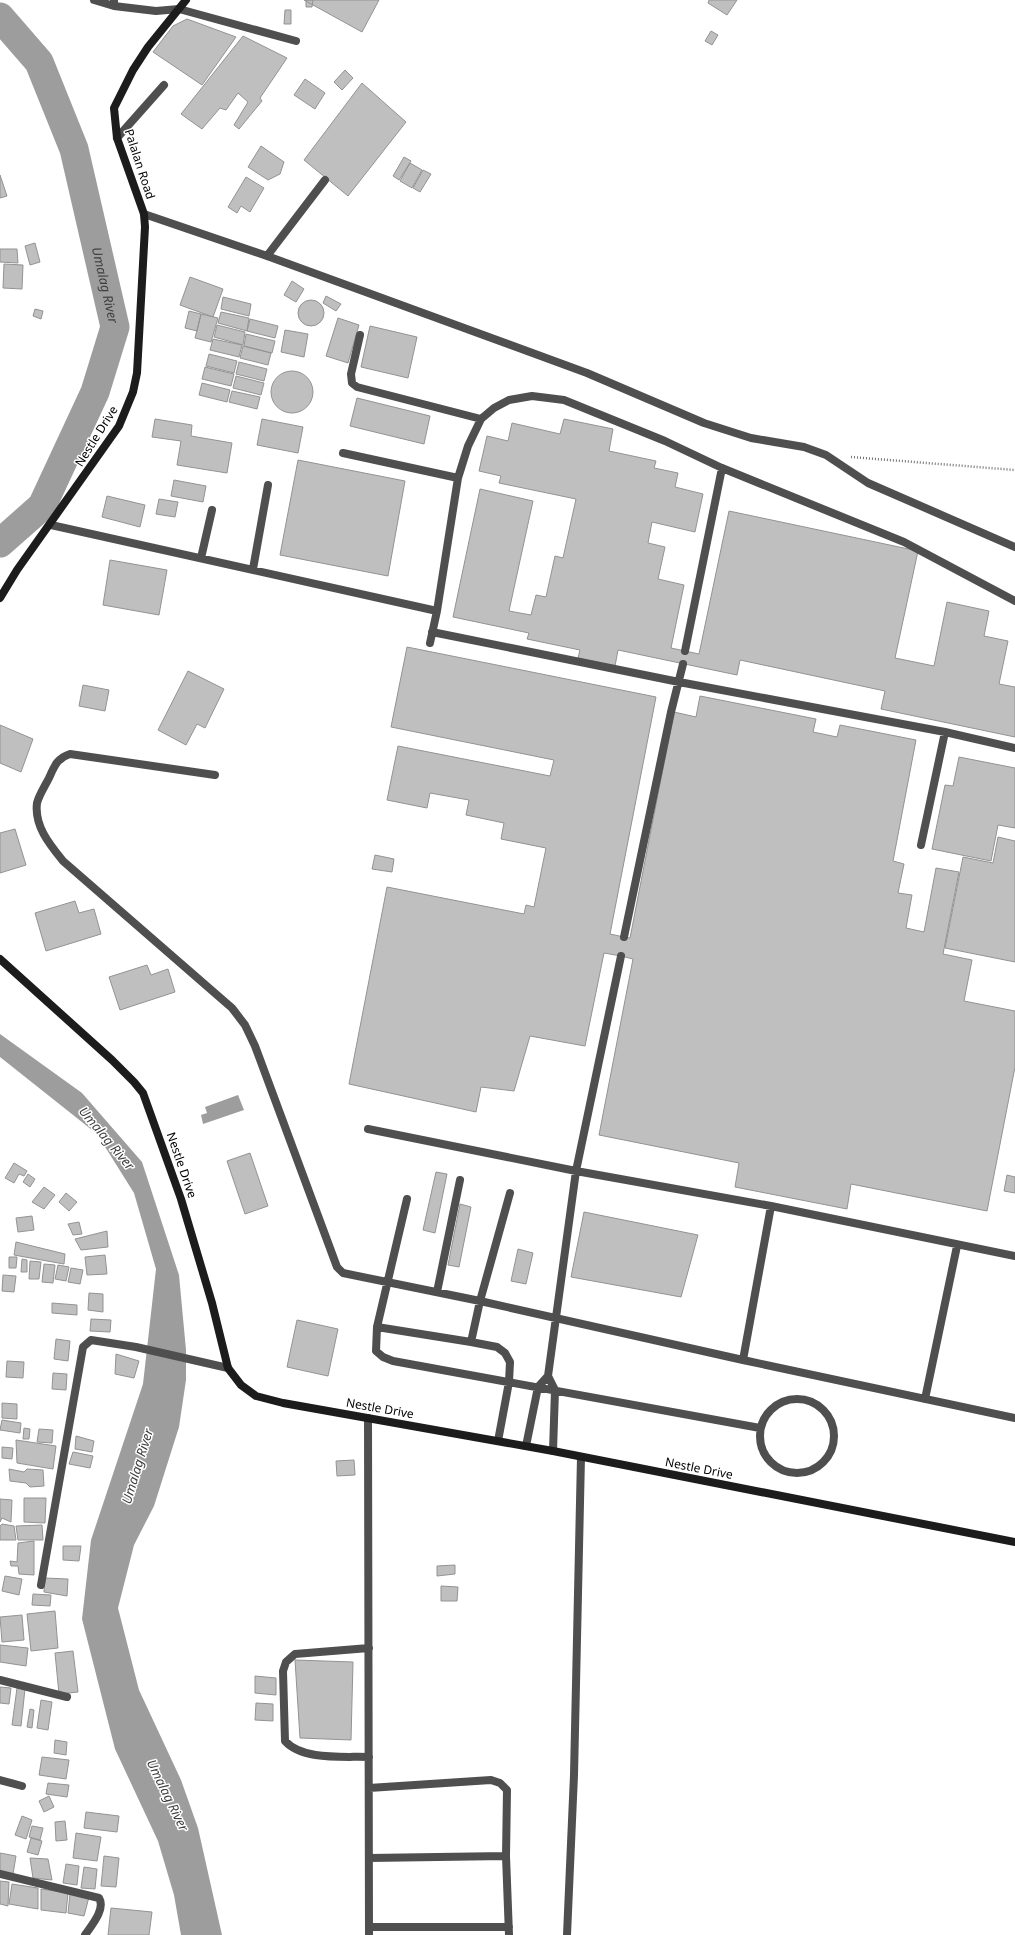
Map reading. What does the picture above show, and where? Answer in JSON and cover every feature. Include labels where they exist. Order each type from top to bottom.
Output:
[{"type":"street","points":[[94,0],[156,11],[179,9],[296,40]]},
{"type":"street","name":"Palalan Road","points":[[144,214],[117,138],[114,108],[121,91],[148,47],[186,0]]},
{"type":"street","points":[[117,138],[164,86]]},
{"type":"street","points":[[267,256],[325,180]]},
{"type":"street","points":[[144,214],[267,256],[587,373],[704,423],[751,438],[804,447],[821,453],[868,483],[1015,547]]},
{"type":"street","name":"Nestle Drive","points":[[0,598],[17,570],[119,426],[133,392],[137,372],[145,227],[144,214]]},
{"type":"street","points":[[360,335],[351,374],[352,383],[357,387],[482,419]]},
{"type":"street","points":[[430,643],[437,611],[458,478],[468,446],[482,419],[494,408],[509,400],[532,396],[564,400],[665,441],[722,468],[904,542],[1015,601]]},
{"type":"street","points":[[343,453],[458,478]]},
{"type":"street","points":[[685,651],[722,468]]},
{"type":"street","points":[[253,569],[268,485]]},
{"type":"street","points":[[201,558],[212,510]]},
{"type":"street","points":[[50,525],[437,611]]},
{"type":"street","points":[[432,632],[679,682],[945,732],[1015,748]]},
{"type":"street","points":[[624,936],[670,712],[683,664]]},
{"type":"street","points":[[921,845],[945,732]]},
{"type":"street","points":[[215,775],[70,754],[61,756],[53,769],[37,803],[38,821],[47,841],[63,861],[232,1008],[245,1025],[255,1046],[337,1267],[343,1273],[480,1300],[743,1360],[1015,1418]]},
{"type":"street","points":[[526,1446],[538,1387],[548,1376],[576,1171],[622,956]]},
{"type":"street","name":"Nestle Drive","points":[[0,959],[112,1060],[143,1093],[182,1199],[212,1302],[228,1368],[241,1385],[256,1396],[368,1418],[553,1451],[1015,1542]]},
{"type":"street","points":[[368,1129],[576,1171],[771,1206],[957,1246],[1015,1256]]},
{"type":"street","points":[[437,1292],[460,1180]]},
{"type":"street","points":[[471,1342],[480,1300],[510,1193]]},
{"type":"street","points":[[407,1199],[377,1327],[376,1351],[383,1357],[393,1361],[760,1428]]},
{"type":"street","points":[[743,1360],[771,1206]]},
{"type":"street","points":[[925,1399],[957,1246]]},
{"type":"street","points":[[377,1327],[496,1347],[505,1353],[510,1362],[498,1441]]},
{"type":"street","points":[[41,1584],[83,1347],[91,1340],[136,1347],[206,1365],[228,1368]]},
{"type":"street","points":[[548,1376],[555,1390],[553,1451]]},
{"type":"street","points":[[800,1398],[817,1404],[830,1417],[835,1434],[832,1452],[820,1466],[804,1473],[786,1471],[770,1462],[761,1446],[760,1428],[768,1412],[782,1401],[800,1398]]},
{"type":"street","points":[[368,1418],[369,1931],[509,1931],[506,1856],[507,1790],[500,1783],[491,1780],[369,1788]]},
{"type":"street","points":[[567,1935],[574,1775],[582,1457]]},
{"type":"street","points":[[368,1648],[295,1654],[286,1662],[283,1671],[285,1741],[290,1747],[300,1752],[314,1755],[369,1757]]},
{"type":"street","points":[[0,1680],[67,1697]]},
{"type":"street","points":[[0,1780],[22,1786]]},
{"type":"street","points":[[369,1858],[506,1856]]},
{"type":"street","points":[[0,1874],[98,1898],[101,1907],[96,1918],[84,1935]]},
{"type":"path","points":[[850,457],[1015,470]]},
{"type":"water","points":[[0,1034],[82,1093],[142,1162],[179,1275],[186,1350],[186,1380],[179,1427],[154,1506],[134,1545],[118,1608],[139,1690],[181,1780],[198,1828],[222,1935],[181,1935],[174,1895],[158,1841],[115,1749],[82,1619],[91,1540],[143,1384],[156,1269],[134,1193],[97,1134],[0,1057]]},
{"type":"water","points":[[238,1095],[244,1110],[203,1124],[201,1115],[207,1113],[205,1107]]},
{"type":"building","points":[[304,0],[379,0],[362,32]]},
{"type":"building","points":[[306,0],[313,0],[312,7],[306,7]]},
{"type":"building","points":[[709,0],[737,0],[727,15],[708,3]]},
{"type":"building","points":[[285,10],[291,10],[291,24],[284,24]]},
{"type":"building","points":[[187,19],[236,37],[202,85],[153,52],[173,26]]},
{"type":"building","points":[[711,31],[718,35],[712,45],[705,41]]},
{"type":"building","points":[[243,36],[287,58],[260,98],[262,101],[239,129],[234,125],[248,102],[238,93],[226,110],[220,108],[202,129],[181,114]]},
{"type":"building","points":[[345,70],[353,78],[342,90],[334,82]]},
{"type":"building","points":[[305,79],[325,93],[315,109],[294,95]]},
{"type":"building","points":[[362,83],[406,122],[348,196],[304,160]]},
{"type":"building","points":[[261,146],[284,162],[280,174],[268,180],[248,167]]},
{"type":"building","points":[[404,157],[411,161],[399,180],[393,176]]},
{"type":"building","points":[[410,163],[422,170],[412,188],[400,181]]},
{"type":"building","points":[[423,170],[431,174],[420,192],[413,188]]},
{"type":"building","points":[[0,175],[7,196],[0,198]]},
{"type":"building","points":[[246,177],[264,188],[250,212],[241,206],[237,213],[228,207]]},
{"type":"building","points":[[35,243],[40,262],[30,265],[25,246]]},
{"type":"building","points":[[0,249],[17,249],[18,263],[0,262]]},
{"type":"building","points":[[4,264],[23,265],[22,289],[3,288]]},
{"type":"building","points":[[190,277],[223,289],[213,317],[180,305]]},
{"type":"building","points":[[292,281],[304,289],[296,302],[284,295]]},
{"type":"building","points":[[326,296],[341,304],[336,311],[323,303]]},
{"type":"building","points":[[223,297],[251,304],[249,316],[221,309]]},
{"type":"building","points":[[311,300],[320,304],[324,313],[320,322],[311,326],[302,322],[298,313],[302,304]]},
{"type":"building","points":[[35,309],[43,311],[41,319],[33,316]]},
{"type":"building","points":[[189,311],[201,314],[197,331],[185,328]]},
{"type":"building","points":[[221,312],[249,318],[247,331],[218,323]]},
{"type":"building","points":[[201,314],[218,318],[211,342],[195,338]]},
{"type":"building","points":[[338,318],[359,325],[348,363],[326,356]]},
{"type":"building","points":[[250,319],[278,326],[275,338],[247,331]]},
{"type":"building","points":[[217,325],[245,332],[243,345],[214,337]]},
{"type":"building","points":[[370,326],[417,337],[408,378],[361,367]]},
{"type":"building","points":[[285,330],[308,334],[304,357],[281,352]]},
{"type":"building","points":[[246,334],[275,341],[272,353],[244,346]]},
{"type":"building","points":[[213,339],[242,345],[239,357],[210,350]]},
{"type":"building","points":[[243,346],[271,353],[268,365],[240,358]]},
{"type":"building","points":[[209,354],[237,361],[234,373],[206,366]]},
{"type":"building","points":[[239,362],[267,369],[264,381],[236,374]]},
{"type":"building","points":[[205,367],[234,374],[231,386],[202,379]]},
{"type":"building","points":[[288,371],[296,371],[307,377],[313,388],[313,396],[307,407],[296,413],[288,413],[277,407],[271,396],[271,388],[277,377]]},
{"type":"building","points":[[236,376],[264,383],[261,395],[233,388]]},
{"type":"building","points":[[202,383],[230,390],[227,402],[199,395]]},
{"type":"building","points":[[232,391],[260,397],[257,409],[229,402]]},
{"type":"building","points":[[357,398],[430,416],[424,444],[350,426]]},
{"type":"building","points":[[155,419],[192,425],[191,436],[232,443],[227,473],[177,465],[181,441],[152,437]]},
{"type":"building","points":[[262,419],[303,427],[298,453],[257,445]]},
{"type":"building","points":[[564,419],[613,429],[609,451],[656,461],[654,468],[678,473],[675,487],[703,494],[695,532],[652,522],[648,543],[665,547],[658,579],[684,585],[671,648],[699,654],[729,511],[918,551],[895,658],[934,666],[947,602],[989,611],[984,636],[1008,641],[999,684],[1015,687],[1015,737],[881,709],[885,691],[740,660],[737,675],[618,650],[615,666],[578,658],[580,650],[527,639],[529,633],[453,617],[480,489],[533,501],[509,611],[531,615],[536,595],[546,597],[555,556],[563,558],[576,499],[499,483],[501,476],[479,471],[487,436],[508,441],[512,423],[560,434]]},
{"type":"building","points":[[298,460],[405,481],[388,576],[280,555]]},
{"type":"building","points":[[174,480],[206,486],[203,502],[171,496]]},
{"type":"building","points":[[107,496],[145,505],[140,527],[102,517]]},
{"type":"building","points":[[159,499],[178,502],[175,517],[156,514]]},
{"type":"building","points":[[110,560],[167,570],[159,615],[103,605]]},
{"type":"building","points":[[407,647],[656,697],[610,934],[624,937],[630,938],[674,712],[696,717],[700,696],[816,719],[813,732],[837,737],[840,725],[916,740],[893,861],[904,864],[898,893],[912,895],[906,928],[924,932],[936,868],[959,872],[943,954],[972,960],[964,1001],[1015,1011],[1015,1067],[987,1211],[851,1184],[847,1209],[735,1187],[739,1163],[599,1135],[633,959],[621,956],[604,953],[585,1046],[530,1036],[514,1091],[481,1087],[476,1112],[349,1084],[387,887],[524,914],[526,905],[534,907],[546,848],[501,839],[504,823],[466,815],[469,800],[430,793],[427,808],[387,800],[398,746],[550,776],[554,760],[391,727]]},
{"type":"building","points":[[188,671],[224,689],[205,728],[197,724],[186,745],[158,730]]},
{"type":"building","points":[[83,685],[109,690],[105,711],[79,706]]},
{"type":"building","points":[[0,725],[33,739],[21,772],[0,763]]},
{"type":"building","points":[[959,757],[1015,768],[1015,828],[998,825],[991,861],[932,849],[945,785],[953,786]]},
{"type":"building","points":[[15,829],[26,865],[0,873],[0,833]]},
{"type":"building","points":[[998,837],[1015,841],[1015,962],[945,948],[963,857],[993,863]]},
{"type":"building","points":[[375,855],[394,859],[392,872],[372,869]]},
{"type":"building","points":[[75,901],[79,913],[94,909],[101,934],[46,951],[35,913]]},
{"type":"building","points":[[147,965],[151,975],[168,969],[175,992],[120,1010],[109,977]]},
{"type":"building","points":[[250,1153],[268,1206],[245,1214],[227,1161]]},
{"type":"building","points":[[14,1163],[27,1171],[24,1176],[19,1174],[14,1183],[5,1178]]},
{"type":"building","points":[[436,1172],[447,1174],[435,1233],[423,1230]]},
{"type":"building","points":[[28,1174],[35,1179],[30,1187],[23,1182]]},
{"type":"building","points":[[1007,1175],[1015,1177],[1015,1193],[1004,1191]]},
{"type":"building","points":[[44,1187],[55,1195],[44,1209],[32,1202]]},
{"type":"building","points":[[66,1193],[77,1202],[69,1211],[59,1202]]},
{"type":"building","points":[[460,1204],[471,1207],[459,1267],[448,1265]]},
{"type":"building","points":[[584,1212],[698,1235],[681,1297],[571,1277]]},
{"type":"building","points":[[32,1216],[34,1230],[18,1232],[16,1218]]},
{"type":"building","points":[[79,1222],[82,1234],[73,1235],[68,1224]]},
{"type":"building","points":[[107,1231],[108,1247],[81,1250],[75,1239]]},
{"type":"building","points":[[16,1242],[65,1254],[64,1264],[14,1255]]},
{"type":"building","points":[[518,1249],[533,1253],[526,1284],[511,1281]]},
{"type":"building","points":[[105,1255],[107,1274],[87,1275],[85,1257]]},
{"type":"building","points":[[9,1257],[17,1257],[16,1268],[9,1268]]},
{"type":"building","points":[[22,1259],[27,1260],[27,1272],[21,1272]]},
{"type":"building","points":[[30,1261],[41,1262],[39,1279],[29,1279]]},
{"type":"building","points":[[44,1264],[55,1265],[53,1283],[42,1282]]},
{"type":"building","points":[[58,1265],[69,1267],[66,1281],[55,1279]]},
{"type":"building","points":[[71,1268],[83,1270],[80,1284],[68,1282]]},
{"type":"building","points":[[3,1275],[16,1276],[14,1292],[2,1291]]},
{"type":"building","points":[[89,1293],[103,1294],[103,1312],[88,1310]]},
{"type":"building","points":[[52,1303],[77,1305],[77,1315],[52,1313]]},
{"type":"building","points":[[91,1319],[111,1320],[110,1332],[90,1331]]},
{"type":"building","points":[[297,1320],[338,1329],[328,1376],[287,1367]]},
{"type":"building","points":[[56,1339],[70,1341],[68,1361],[54,1359]]},
{"type":"building","points":[[116,1354],[139,1361],[134,1378],[115,1374]]},
{"type":"building","points":[[7,1361],[24,1362],[23,1378],[6,1377]]},
{"type":"building","points":[[53,1373],[67,1374],[66,1390],[52,1389]]},
{"type":"building","points":[[2,1403],[17,1404],[17,1419],[2,1418]]},
{"type":"building","points":[[2,1420],[21,1423],[20,1433],[0,1430]]},
{"type":"building","points":[[24,1428],[30,1429],[29,1439],[23,1439]]},
{"type":"building","points":[[39,1429],[53,1430],[52,1443],[37,1442]]},
{"type":"building","points":[[76,1436],[94,1441],[92,1452],[75,1449]]},
{"type":"building","points":[[16,1440],[56,1446],[53,1469],[17,1463]]},
{"type":"building","points":[[2,1447],[13,1448],[12,1459],[2,1458]]},
{"type":"building","points":[[73,1452],[93,1456],[90,1468],[69,1464]]},
{"type":"building","points":[[354,1460],[355,1475],[337,1476],[336,1461]]},
{"type":"building","points":[[9,1469],[24,1472],[27,1469],[43,1470],[44,1486],[30,1487],[26,1483],[10,1481]]},
{"type":"building","points":[[24,1498],[46,1498],[45,1523],[24,1522]]},
{"type":"building","points":[[0,1499],[12,1500],[11,1522],[2,1518],[0,1522]]},
{"type":"building","points":[[2,1524],[14,1526],[16,1540],[0,1540],[0,1526]]},
{"type":"building","points":[[42,1525],[43,1540],[18,1540],[16,1526]]},
{"type":"building","points":[[34,1541],[34,1575],[19,1574],[18,1566],[11,1566],[10,1561],[17,1562],[18,1543]]},
{"type":"building","points":[[63,1546],[81,1546],[79,1561],[63,1560]]},
{"type":"building","points":[[455,1565],[455,1574],[437,1576],[437,1566]]},
{"type":"building","points":[[5,1576],[22,1579],[19,1595],[2,1591]]},
{"type":"building","points":[[45,1578],[68,1579],[67,1596],[44,1592]]},
{"type":"building","points":[[441,1586],[458,1587],[457,1601],[441,1601]]},
{"type":"building","points":[[33,1594],[51,1595],[50,1606],[32,1605]]},
{"type":"building","points":[[55,1611],[58,1648],[31,1651],[27,1614]]},
{"type":"building","points":[[22,1615],[24,1640],[2,1642],[0,1617]]},
{"type":"building","points":[[0,1645],[28,1648],[26,1666],[0,1662]]},
{"type":"building","points":[[73,1651],[78,1692],[59,1694],[55,1653]]},
{"type":"building","points":[[295,1660],[353,1662],[351,1740],[300,1738]]},
{"type":"building","points":[[255,1676],[276,1678],[276,1695],[255,1693]]},
{"type":"building","points":[[0,1687],[11,1688],[9,1704],[0,1703]]},
{"type":"building","points":[[17,1688],[25,1689],[21,1726],[12,1725]]},
{"type":"building","points":[[41,1700],[52,1702],[48,1730],[37,1728]]},
{"type":"building","points":[[256,1703],[273,1704],[273,1721],[255,1720]]},
{"type":"building","points":[[30,1709],[34,1710],[32,1728],[27,1727]]},
{"type":"building","points":[[55,1740],[67,1742],[66,1755],[54,1753]]},
{"type":"building","points":[[42,1757],[69,1760],[66,1779],[39,1775]]},
{"type":"building","points":[[48,1783],[69,1785],[67,1797],[46,1794]]},
{"type":"building","points":[[49,1796],[54,1807],[44,1812],[39,1801]]},
{"type":"building","points":[[86,1812],[119,1816],[117,1832],[84,1828]]},
{"type":"building","points":[[22,1816],[32,1820],[26,1839],[15,1835]]},
{"type":"building","points":[[65,1821],[67,1840],[56,1841],[55,1822]]},
{"type":"building","points":[[32,1826],[43,1828],[40,1840],[29,1837]]},
{"type":"building","points":[[76,1833],[101,1837],[97,1861],[73,1858]]},
{"type":"building","points":[[31,1838],[42,1841],[38,1855],[27,1852]]},
{"type":"building","points":[[0,1853],[16,1856],[13,1874],[0,1871]]},
{"type":"building","points":[[104,1856],[119,1858],[116,1887],[101,1886]]},
{"type":"building","points":[[30,1858],[48,1859],[52,1880],[33,1878]]},
{"type":"building","points":[[66,1864],[79,1866],[77,1885],[63,1883]]},
{"type":"building","points":[[84,1867],[97,1869],[95,1889],[81,1888]]},
{"type":"building","points":[[0,1881],[9,1882],[8,1906],[0,1904]]},
{"type":"building","points":[[12,1884],[38,1888],[38,1909],[9,1904]]},
{"type":"building","points":[[41,1889],[68,1893],[66,1913],[41,1910]]},
{"type":"building","points":[[70,1894],[89,1897],[84,1916],[68,1913]]},
{"type":"building","points":[[111,1908],[152,1912],[149,1935],[108,1935]]},
{"type":"waterway","name":"Umalag River","points":[[0,17],[39,62],[74,149],[115,327],[95,392],[42,506],[0,543]]}]
